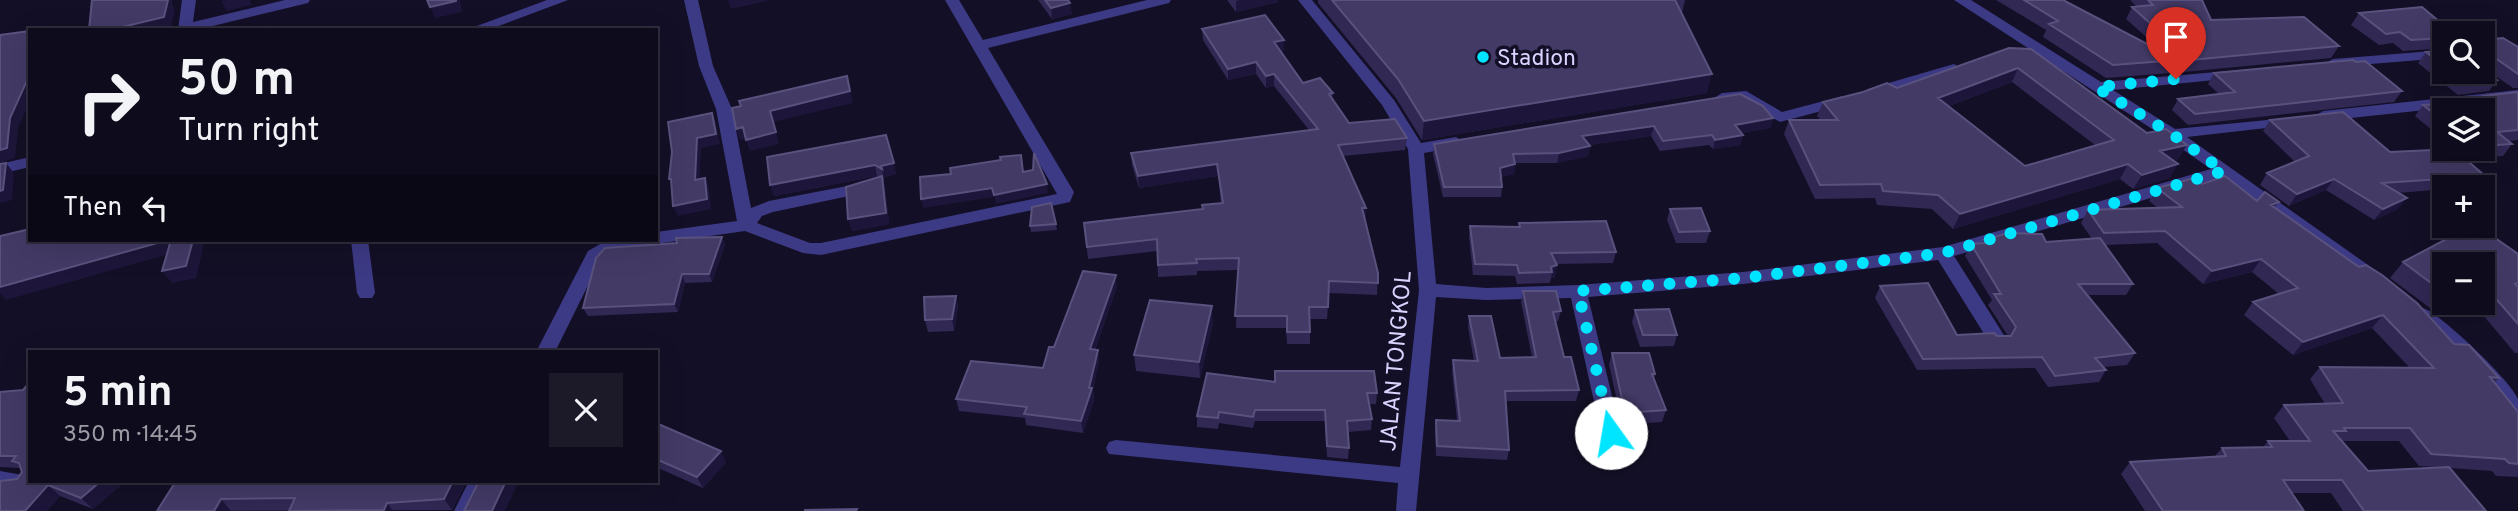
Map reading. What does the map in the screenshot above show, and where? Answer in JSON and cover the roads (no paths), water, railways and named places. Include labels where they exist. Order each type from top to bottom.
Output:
[{"type":"street","points":[[185,28],[189,0]]},
{"type":"street","points":[[189,28],[303,0]]},
{"type":"street","points":[[477,28],[523,5],[561,0]]},
{"type":"street","points":[[691,0],[706,66],[730,108],[739,200],[746,225]]},
{"type":"street","points":[[658,238],[746,225],[809,249],[821,249],[1064,198],[1066,192],[952,0]]},
{"type":"street","points":[[979,46],[1164,0]]},
{"type":"street","name":"JALAN TONGKOL","points":[[1305,0],[1389,103],[1416,149],[1428,290],[1406,511]]},
{"type":"street","points":[[1961,0],[2025,48],[2096,87],[2172,134],[2402,298],[2462,346],[2486,371],[2518,413]]},
{"type":"street","points":[[2319,64],[2432,55]]},
{"type":"street","points":[[1710,100],[1746,96],[1775,116],[1785,117],[1965,66]]},
{"type":"street","points":[[2096,87],[2249,71]]},
{"type":"street","points":[[2495,84],[2513,95]]},
{"type":"street","points":[[2172,134],[2513,95]]},
{"type":"street","points":[[1416,149],[1469,140]]},
{"type":"street","points":[[0,169],[28,162]]},
{"type":"street","points":[[1428,290],[1500,294],[1578,291],[1743,278],[1943,253],[2224,171]]},
{"type":"street","points":[[746,225],[756,212],[769,207],[878,184]]},
{"type":"street","points":[[359,242],[366,293]]},
{"type":"street","points":[[546,350],[594,255],[610,245],[632,242]]},
{"type":"street","points":[[1943,253],[1998,340]]},
{"type":"street","points":[[1578,291],[1611,433]]},
{"type":"street","points":[[1116,449],[1408,476]]},
{"type":"street","points":[[0,479],[21,482]]},
{"type":"street","points":[[464,511],[478,483]]},
{"type":"place","name":"Stadion","points":[[1483,57]]}]
